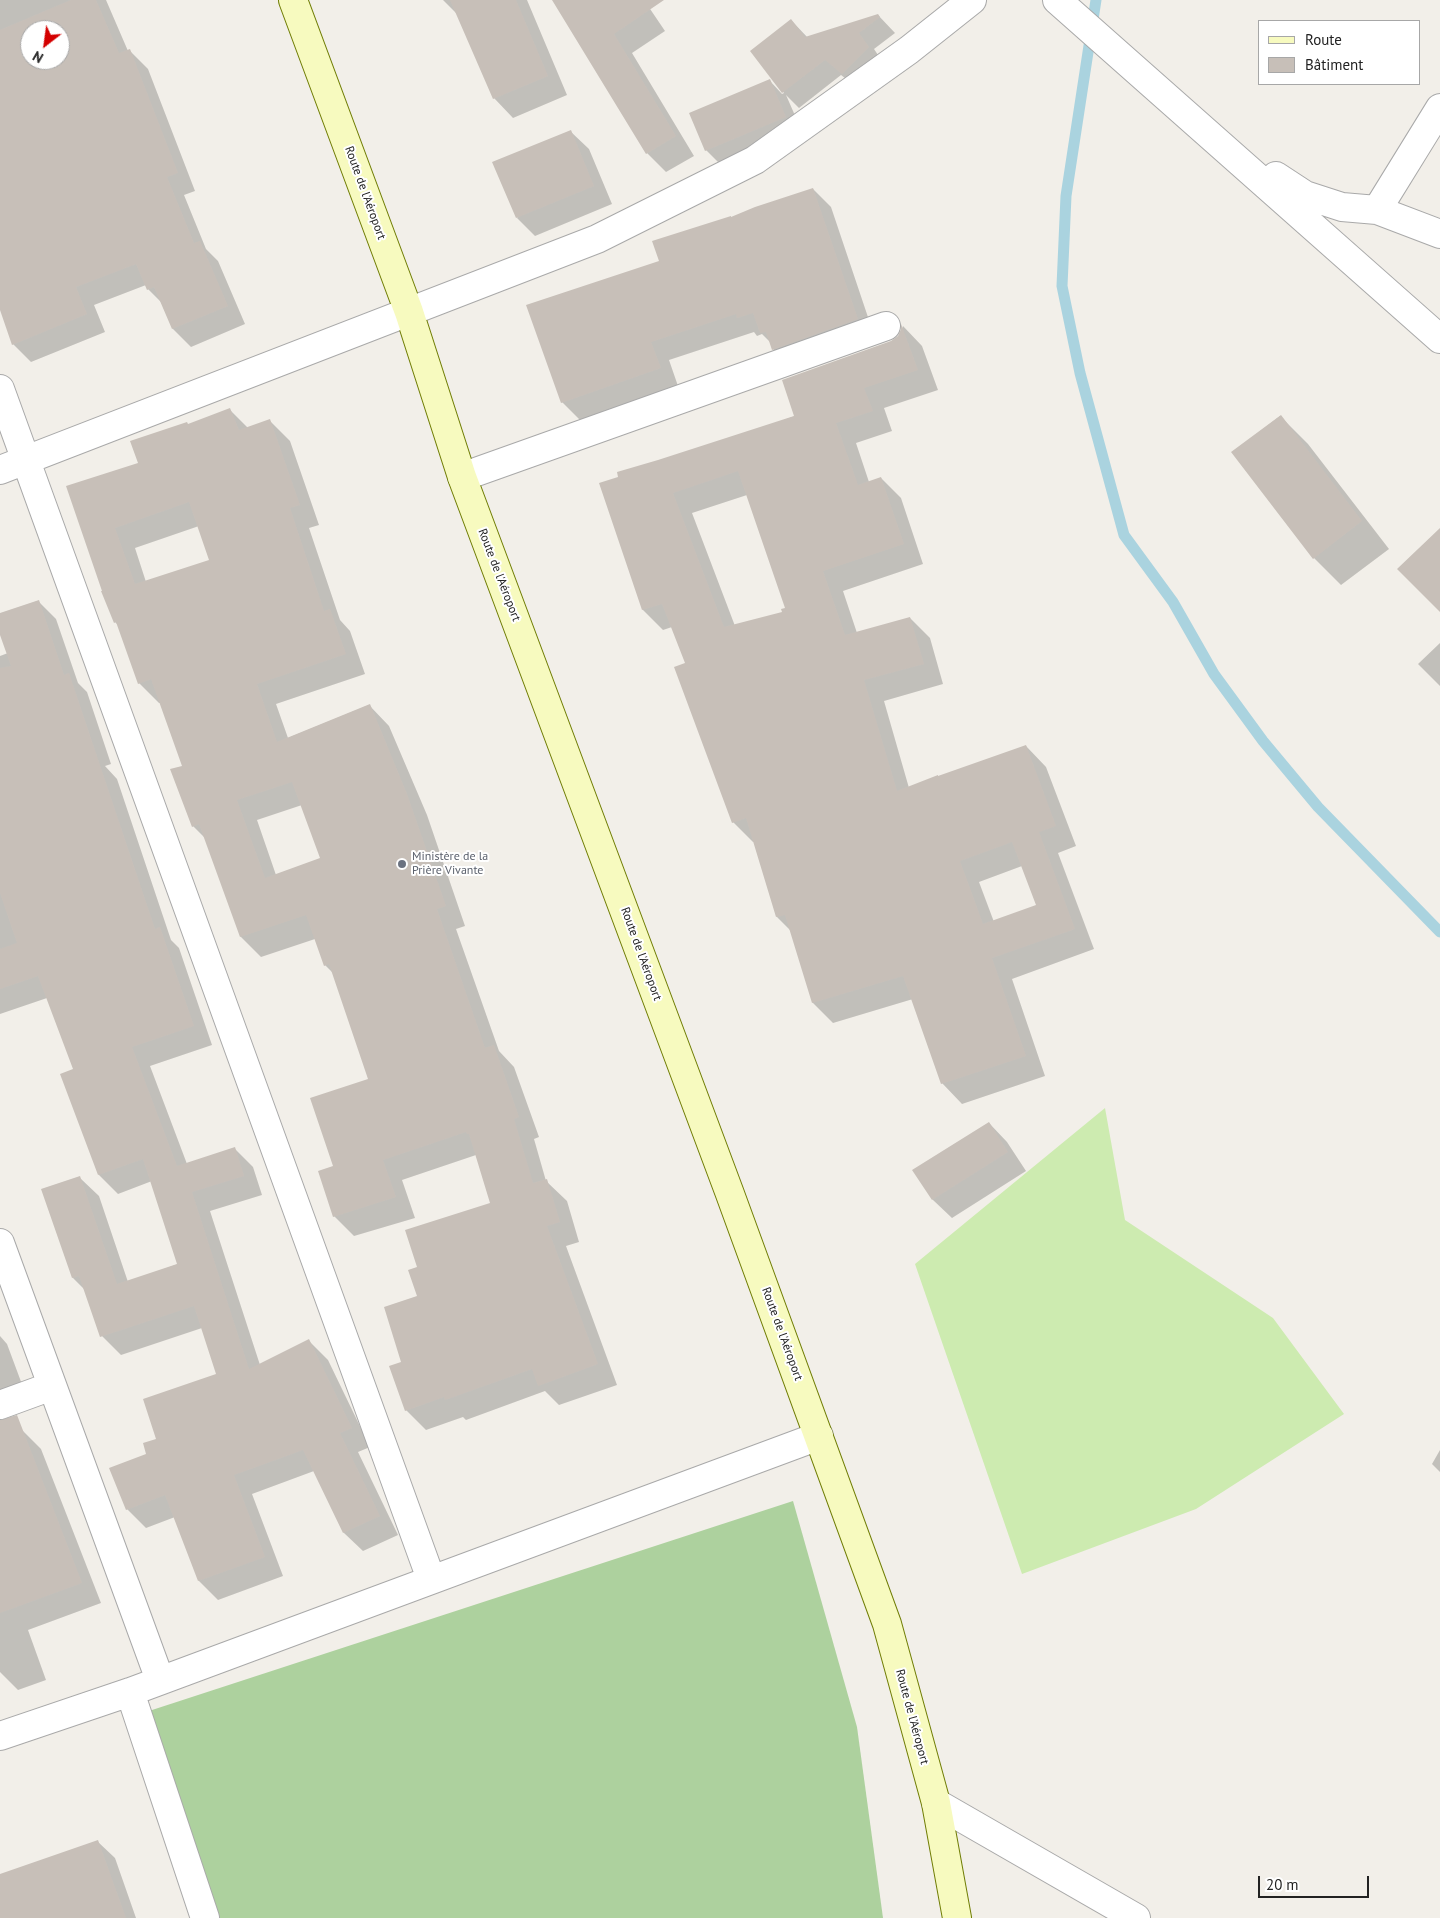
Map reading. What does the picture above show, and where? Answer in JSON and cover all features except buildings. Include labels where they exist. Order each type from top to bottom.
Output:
[{"type":"main road","name":"Route de l'Aéroport","points":[[293,0],[409,312],[462,477],[819,1436],[887,1624],[936,1803],[957,1918]]},
{"type":"street","points":[[0,470],[597,239],[754,160],[909,50],[972,0]]},
{"type":"street","points":[[1057,0],[1440,339]]},
{"type":"street","points":[[1377,210],[1440,108]]},
{"type":"street","points":[[1211,136],[1306,195],[1342,207],[1377,210],[1440,234]]},
{"type":"street","points":[[462,477],[886,326]]},
{"type":"street","points":[[0,389],[431,1580]]},
{"type":"street","points":[[0,1244],[160,1680]]},
{"type":"street","points":[[0,1405],[52,1386]]},
{"type":"street","points":[[0,1736],[130,1692],[819,1436]]},
{"type":"street","points":[[130,1692],[205,1918]]},
{"type":"street","points":[[936,1803],[1136,1918]]},
{"type":"green space","points":[[1105,1108],[1125,1220],[1273,1318],[1344,1414],[1196,1509],[1022,1574],[915,1264]]},
{"type":"green space","points":[[793,1501],[857,1727],[883,1918],[215,1918],[149,1711]]},
{"type":"waterway","points":[[1096,0],[1066,196],[1062,286],[1080,373],[1124,535],[1173,602],[1214,674],[1263,741],[1318,807],[1440,932]]},
{"type":"place","name":"Ministère de la Prière Vivante","points":[[402,864]]}]
